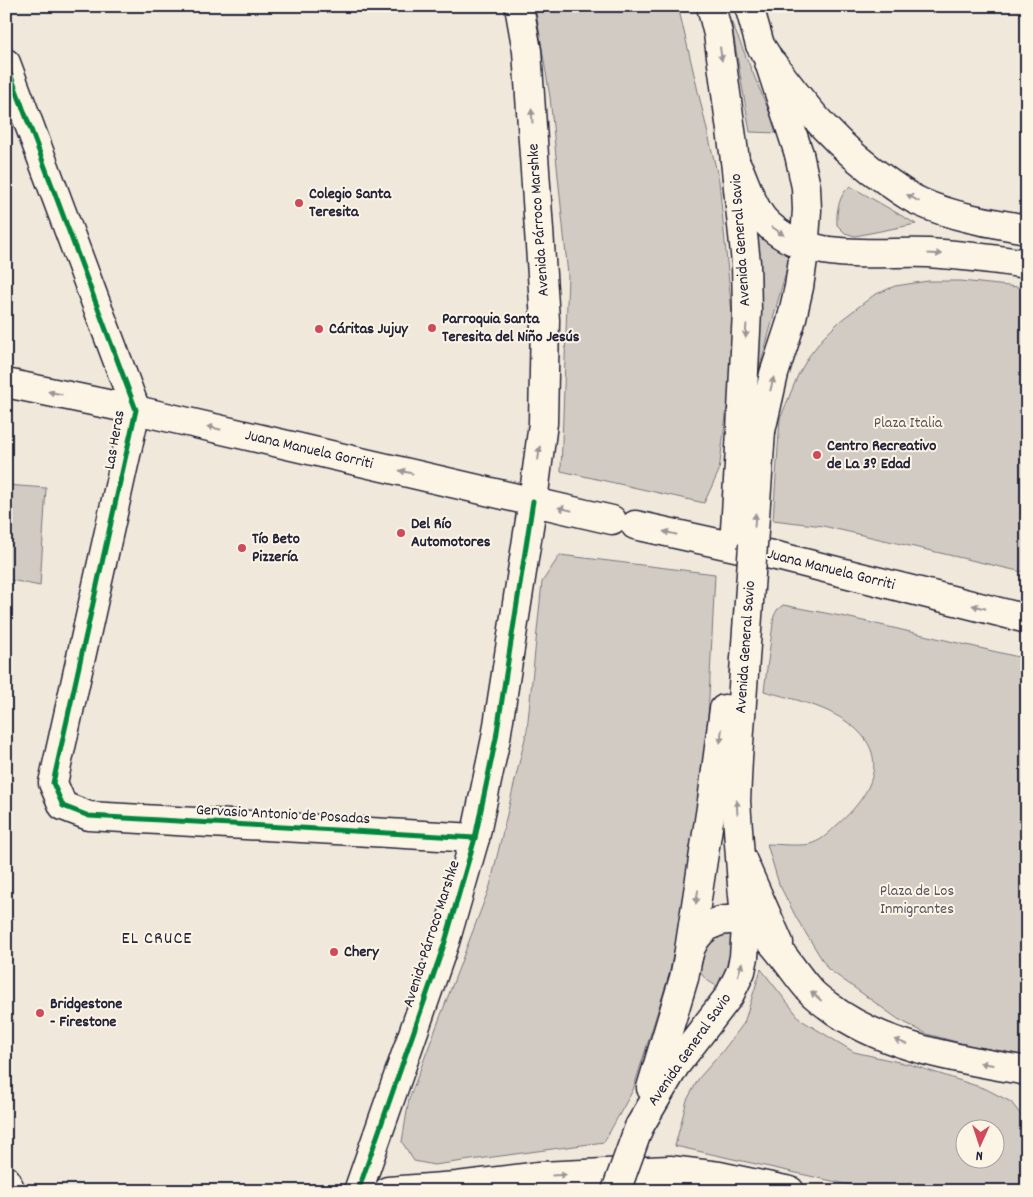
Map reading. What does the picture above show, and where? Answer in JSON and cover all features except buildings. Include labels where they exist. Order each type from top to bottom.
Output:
[{"type":"main road","name":"Avenida Párroco Marshke","points":[[358,1191],[445,942],[475,838],[496,738],[533,501],[543,423],[545,320],[527,52],[518,6]]},
{"type":"main road","name":"Avenida General Savio","points":[[639,1127],[675,1066],[729,996],[741,971],[746,941],[746,922],[739,853],[736,672],[751,431],[746,263],[735,160],[712,6]]},
{"type":"main road","name":"Avenida General Savio","points":[[748,6],[760,45],[767,56],[800,154],[806,187],[805,245],[799,287],[791,322],[774,374],[751,431]]},
{"type":"main road","points":[[767,56],[804,107],[833,138],[874,173],[918,202],[939,210],[994,224],[1027,229]]},
{"type":"main road","name":"Las Heras","points":[[6,63],[136,410],[53,783],[63,806],[89,816]]},
{"type":"main road","points":[[735,160],[754,204],[764,220],[779,233],[805,245],[852,254],[926,253],[993,258],[1027,264]]},
{"type":"main road","name":"Juana Manuela Gorriti","points":[[6,383],[136,410],[623,523],[781,557],[1027,619]]},
{"type":"main road","name":"Avenida General Savio","points":[[639,1127],[684,978],[725,705],[736,672]]},
{"type":"main road","name":"Gervasio Antonio de Posadas","points":[[89,816],[475,838]]},
{"type":"main road","points":[[739,853],[763,909],[790,964]]},
{"type":"main road","points":[[688,957],[691,944],[705,928],[714,923],[724,921],[746,922],[756,927],[766,936],[808,989],[849,1020],[878,1034],[948,1056],[1027,1071]]},
{"type":"main road","points":[[616,1191],[639,1127]]},
{"type":"main road","points":[[388,1191],[466,1185],[540,1176],[670,1170],[720,1176],[790,1191]]},
{"type":"main road","points":[[6,1180],[11,1191]]},
{"type":"green space","points":[[535,6],[678,6],[719,181],[735,344],[719,471],[704,503],[561,471],[568,275],[550,97]]},
{"type":"green space","points":[[731,21],[778,133],[750,132]]},
{"type":"green space","points":[[850,186],[916,224],[855,236],[845,233],[837,225],[837,214],[843,194]]},
{"type":"green space","points":[[755,230],[790,257],[758,373]]},
{"type":"green space","name":"Plaza Italia","points":[[928,281],[961,281],[1027,288],[1027,573],[823,526],[773,520],[780,419],[798,375],[809,356],[840,321],[874,295],[895,286]]},
{"type":"green space","points":[[6,485],[46,488],[40,586],[6,579]]},
{"type":"green space","points":[[560,555],[715,574],[705,780],[675,956],[633,1090],[604,1142],[434,1165],[414,1161],[402,1142],[409,1099],[490,886],[527,730],[542,582]]},
{"type":"green space","name":"Plaza de Los Inmigrantes","points":[[783,605],[846,617],[1027,659],[1027,1056],[968,1045],[927,1034],[898,1019],[828,969],[797,919],[779,884],[767,844],[809,844],[826,836],[847,816],[864,795],[873,771],[873,758],[869,746],[861,734],[840,718],[816,706],[764,691],[774,616]]},
{"type":"green space","points":[[732,929],[731,961],[719,987],[701,974],[699,963],[702,941]]},
{"type":"green space","points":[[761,969],[801,1020],[854,1052],[912,1065],[986,1089],[1011,1102],[1027,1123],[1027,1142],[1019,1191],[877,1191],[675,1146],[687,1100],[699,1078],[744,1023]]},
{"type":"cycle path","points":[[6,63],[136,410],[53,783],[63,806],[89,816],[475,838]]},
{"type":"cycle path","points":[[358,1191],[445,942],[475,838],[496,738],[533,501]]},
{"type":"place","name":"Colegio Santa Teresita","points":[[299,203]]},
{"type":"place","name":"Parroquia Santa Teresita del Niño Jesús","points":[[432,328]]},
{"type":"place","name":"Cáritas Jujuy","points":[[319,329]]},
{"type":"place","name":"Centro Recreativo de La 3º Edad","points":[[817,455]]},
{"type":"place","name":"Del Río Automotores","points":[[401,533]]},
{"type":"place","name":"Tío Beto Pizzería","points":[[242,548]]},
{"type":"place","name":"Chery","points":[[334,952]]},
{"type":"place","name":"Bridgestone - Firestone","points":[[40,1013]]},
{"type":"district","name":"EL CRUCE","points":[[157,939]]}]
